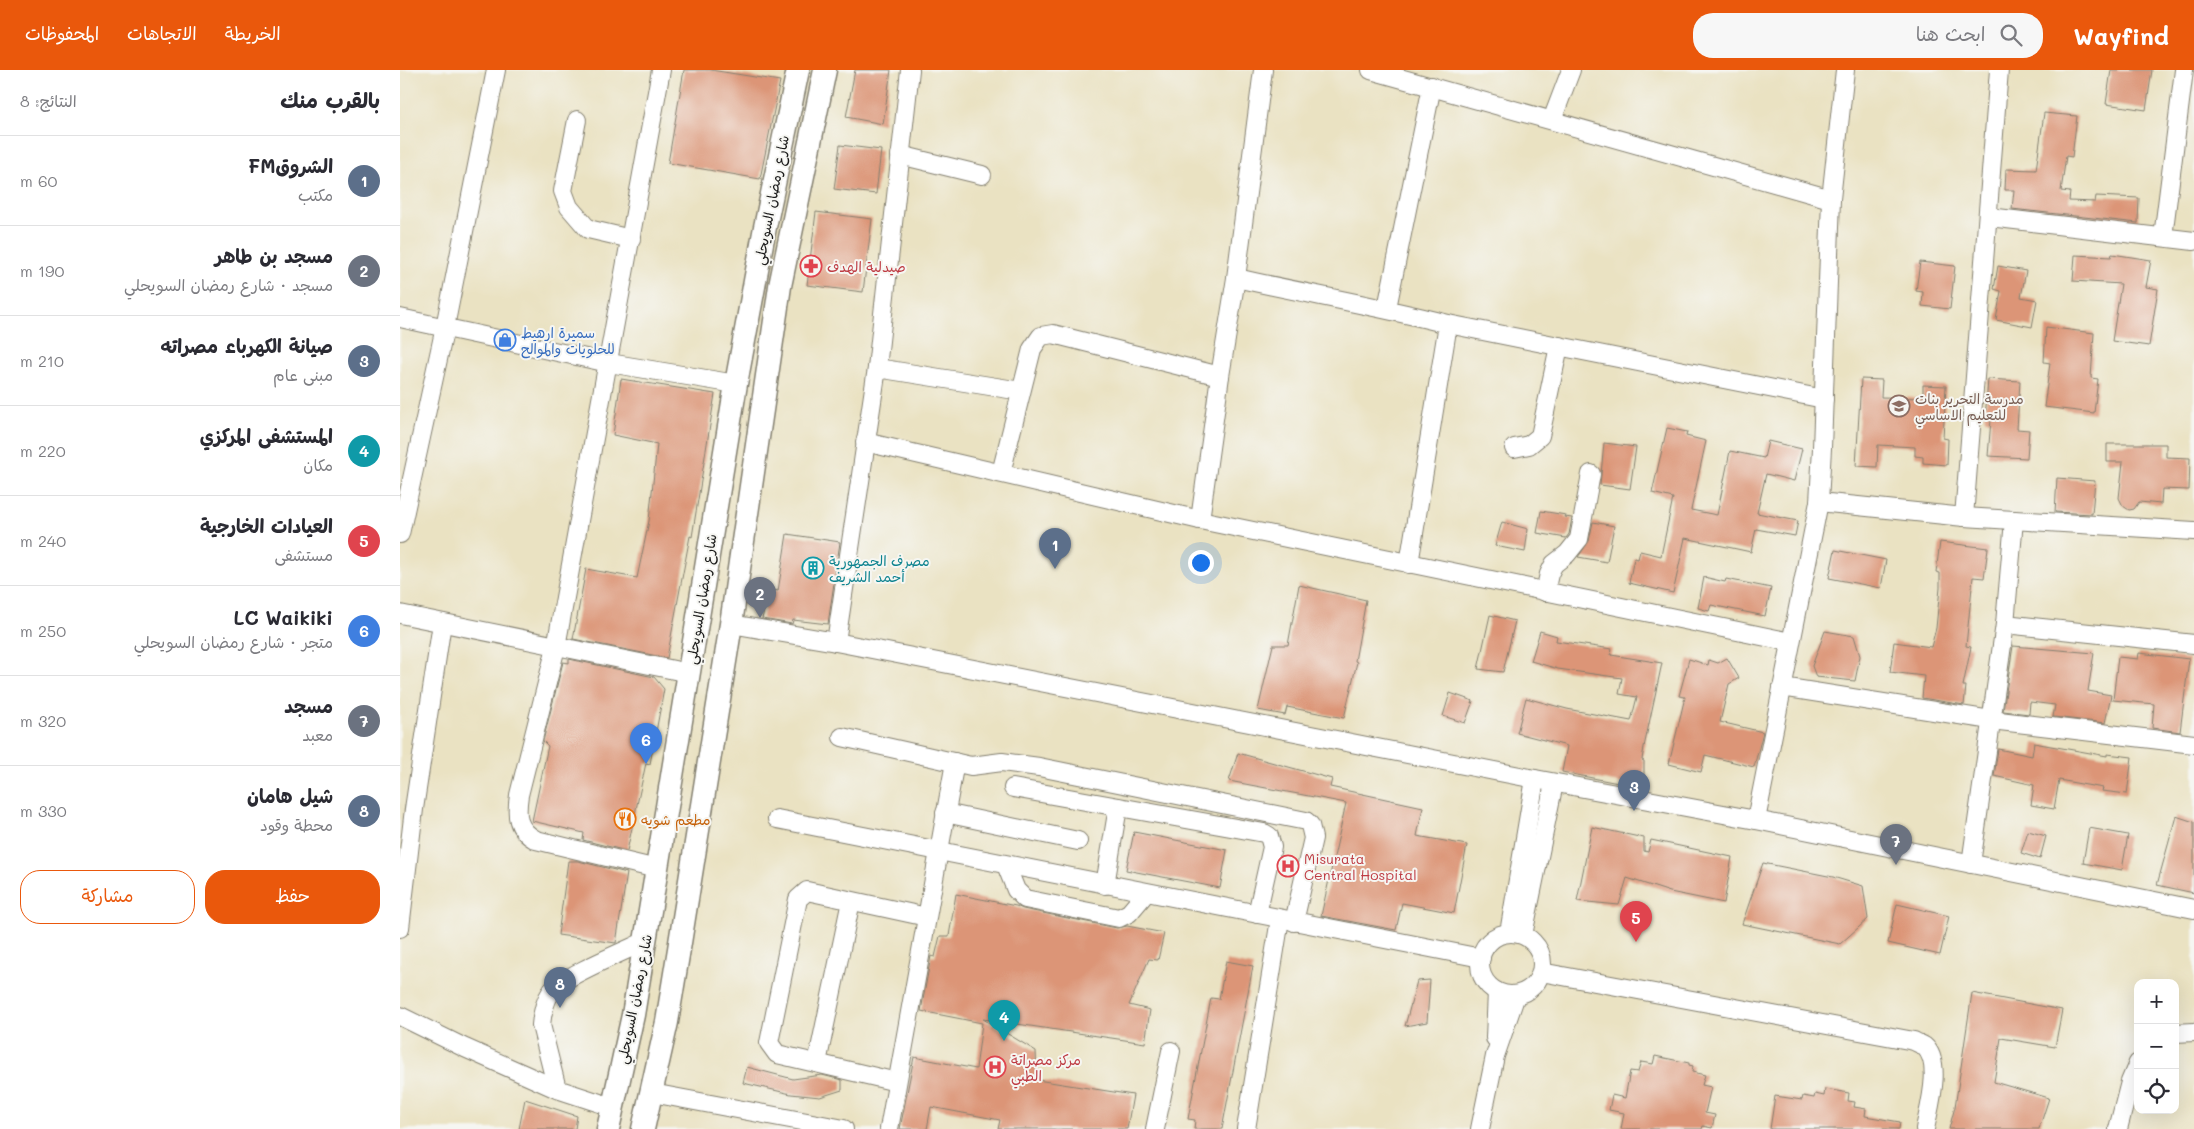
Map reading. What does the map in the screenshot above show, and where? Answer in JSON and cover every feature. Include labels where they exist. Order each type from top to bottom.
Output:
[{"type":"main road","name":"شارع رمضان السويحلي","points":[[643,1129],[667,1022],[731,624],[780,286],[825,70]]},
{"type":"main road","name":"شارع رمضان السويحلي","points":[[608,1129],[633,1015],[736,384],[795,71]]},
{"type":"street","points":[[400,534],[445,327],[496,70]]},
{"type":"street","points":[[657,869],[536,840],[528,836],[519,825],[517,816],[519,795],[556,647],[661,70]]},
{"type":"street","points":[[836,642],[877,368],[910,70]]},
{"type":"street","points":[[1200,520],[1236,278],[1263,70]]},
{"type":"street","points":[[1372,70],[1830,199]]},
{"type":"street","points":[[1552,120],[1571,70]]},
{"type":"street","points":[[1756,820],[1819,502],[1830,199],[1845,70]]},
{"type":"street","points":[[1964,516],[2000,70]]},
{"type":"street","points":[[2163,237],[2184,70]]},
{"type":"street","points":[[1387,308],[1432,86]]},
{"type":"street","points":[[577,120],[563,191],[569,207],[588,229],[631,239]]},
{"type":"street","points":[[900,155],[982,175]]},
{"type":"street","points":[[1989,216],[2194,241]]},
{"type":"street","points":[[1236,278],[1301,293],[1387,308],[1448,324],[1824,399]]},
{"type":"street","points":[[400,318],[609,364],[736,384]]},
{"type":"street","points":[[1409,564],[1448,324]]},
{"type":"street","points":[[1001,473],[1034,343],[1046,334],[1220,376]]},
{"type":"street","points":[[1514,448],[1529,445],[1540,436],[1559,346]]},
{"type":"street","points":[[877,368],[1021,391]]},
{"type":"street","points":[[865,442],[1200,520],[1791,642]]},
{"type":"street","points":[[1545,592],[1554,564],[1567,554],[1579,540],[1591,474]]},
{"type":"street","points":[[1819,502],[2014,520],[2194,531]]},
{"type":"street","points":[[1971,864],[2004,624],[2014,520]]},
{"type":"street","points":[[400,614],[689,673]]},
{"type":"street","points":[[400,928],[407,807],[442,623]]},
{"type":"street","points":[[731,624],[836,642],[1554,783],[1756,820],[2194,910]]},
{"type":"street","points":[[2004,624],[2194,644]]},
{"type":"street","points":[[1782,687],[1991,720],[2194,744]]},
{"type":"street","points":[[842,737],[972,766],[1002,762],[1038,767],[1306,821],[1310,825],[1313,838],[1287,920],[1246,1129]]},
{"type":"street","points":[[889,1129],[955,762]]},
{"type":"street","points":[[1516,934],[1535,779]]},
{"type":"street","points":[[1516,934],[1554,783]]},
{"type":"street","points":[[1013,788],[1264,833],[1269,836],[1272,847],[1257,914]]},
{"type":"street","points":[[1105,885],[1118,807]]},
{"type":"street","points":[[946,813],[1078,842]]},
{"type":"street","points":[[777,819],[1481,958]]},
{"type":"street","points":[[1006,865],[1016,890],[1025,899],[1119,918],[1129,913],[1146,892]]},
{"type":"street","points":[[897,1082],[777,1054],[769,1043],[798,900],[807,892],[927,917]]},
{"type":"street","points":[[817,1063],[851,901]]},
{"type":"street","points":[[1516,934],[1537,947],[1542,964],[1541,972],[1532,987],[1516,995],[1506,995],[1497,992],[1484,978],[1481,958],[1490,941],[1499,936],[1516,934]]},
{"type":"street","points":[[558,1089],[541,1025],[542,1014],[551,991],[566,980],[646,941]]},
{"type":"street","points":[[1541,972],[1914,1041],[1924,1047],[1934,1065],[1934,1077],[1925,1129]]},
{"type":"street","points":[[1495,1056],[1497,992]]},
{"type":"street","points":[[1480,1129],[1495,1056],[1516,995]]},
{"type":"street","points":[[400,1016],[465,1048],[558,1089],[612,1107]]},
{"type":"street","points":[[2179,1033],[2194,1032]]},
{"type":"street","points":[[1156,1129],[1172,1051]]},
{"type":"street","points":[[2118,1129],[2130,1082],[2135,1069]]},
{"type":"street","points":[[652,1093],[844,1129]]},
{"type":"building","points":[[684,70],[711,70],[780,81],[760,179],[668,163]]},
{"type":"building","points":[[855,70],[891,70],[883,124],[846,117]]},
{"type":"building","points":[[2111,70],[2152,70],[2146,110],[2106,104]]},
{"type":"building","points":[[2044,113],[2077,116],[2072,157],[2066,156],[2061,191],[2070,192],[2069,201],[2095,202],[2096,196],[2139,198],[2138,223],[2012,209],[2014,190],[2005,190],[2006,169],[2036,170]]},
{"type":"building","points":[[840,145],[881,150],[876,194],[834,189]]},
{"type":"building","points":[[816,212],[872,219],[863,292],[807,285]]},
{"type":"building","points":[[2112,254],[2151,260],[2146,287],[2158,289],[2149,346],[2112,341],[2121,284],[2073,281],[2075,255],[2111,257]]},
{"type":"building","points":[[1920,262],[1955,266],[1950,309],[1922,306],[1923,292],[1916,291]]},
{"type":"building","points":[[1998,266],[2026,271],[2021,297],[2037,300],[2032,327],[1996,320],[2001,291],[1994,289]]},
{"type":"building","points":[[2046,327],[2094,333],[2091,378],[2098,379],[2094,413],[2044,407],[2050,363],[2044,362]]},
{"type":"building","points":[[621,379],[715,394],[692,537],[690,536],[667,658],[573,639],[586,569],[637,578],[649,521],[657,444],[613,435]]},
{"type":"building","points":[[1861,379],[1882,380],[1881,397],[1923,398],[1923,385],[1946,386],[1943,438],[1948,439],[1947,465],[1923,463],[1923,457],[1915,456],[1915,447],[1878,445],[1877,467],[1856,466]]},
{"type":"building","points":[[1988,379],[2020,381],[2017,429],[2029,430],[2027,458],[1988,456],[1991,420],[1985,420]]},
{"type":"building","points":[[1667,428],[1687,432],[1686,436],[1706,441],[1691,510],[1717,515],[1730,451],[1764,458],[1768,441],[1802,449],[1794,481],[1766,474],[1757,513],[1798,521],[1795,536],[1756,529],[1751,552],[1685,538],[1673,593],[1629,583],[1634,558],[1638,559],[1640,551],[1661,556],[1673,498],[1652,493]]},
{"type":"building","points":[[1604,443],[1636,447],[1630,489],[1600,485]]},
{"type":"building","points":[[2107,444],[2166,444],[2166,457],[2190,458],[2189,490],[2162,489],[2161,504],[2139,502],[2134,509],[2129,510],[2123,506],[2119,498],[2123,462],[2107,462]]},
{"type":"building","points":[[2057,478],[2095,481],[2092,514],[2055,512]]},
{"type":"building","points":[[1541,511],[1566,515],[1565,517],[1572,518],[1569,534],[1566,538],[1537,533]]},
{"type":"building","points":[[1502,522],[1528,529],[1525,552],[1495,546]]},
{"type":"building","points":[[1593,522],[1614,526],[1607,562],[1578,557],[1589,541]]},
{"type":"building","name":"مصرف الجمهورية أحمد الشريف","points":[[787,534],[840,542],[828,624],[793,620],[792,624],[762,619],[769,589],[778,591]]},
{"type":"building","points":[[1940,542],[1988,548],[1984,578],[1973,577],[1966,646],[1971,647],[1963,686],[1966,686],[1964,705],[1922,698],[1924,676],[1890,672],[1894,642],[1931,647],[1936,628],[1940,588],[1940,573],[1936,572]]},
{"type":"building","points":[[1835,550],[1886,560],[1881,588],[1829,578]]},
{"type":"building","points":[[1704,577],[1725,582],[1726,579],[1771,588],[1765,616],[1711,605],[1709,611],[1698,608]]},
{"type":"building","points":[[1299,585],[1366,600],[1355,661],[1357,662],[1344,718],[1287,707],[1285,715],[1258,710],[1273,645],[1288,645]]},
{"type":"building","points":[[1490,615],[1515,621],[1503,672],[1478,669]]},
{"type":"building","points":[[1540,631],[1557,636],[1556,641],[1612,649],[1611,655],[1662,663],[1642,760],[1644,761],[1644,788],[1562,772],[1567,746],[1517,733],[1526,698],[1567,709],[1631,721],[1637,697],[1619,694],[1622,678],[1558,669],[1531,661]]},
{"type":"building","points":[[1825,631],[1854,636],[1860,656],[1855,681],[1816,677],[1812,666]]},
{"type":"building","points":[[2013,646],[2094,653],[2088,691],[2111,695],[2105,723],[2053,717],[2055,705],[2030,702],[2029,714],[2003,711]]},
{"type":"building","points":[[2139,653],[2189,659],[2180,732],[2152,728],[2154,704],[2113,700],[2118,657],[2138,659]]},
{"type":"building","points":[[1727,658],[1739,678],[1729,684],[1720,722],[1763,732],[1754,767],[1705,755],[1701,772],[1669,764],[1685,697],[1679,696],[1689,659],[1708,665],[1709,660],[1718,663]]},
{"type":"building","points":[[569,659],[654,677],[664,689],[650,764],[646,763],[627,851],[583,840],[584,833],[532,821],[548,746],[543,741],[563,662],[569,663]]},
{"type":"building","points":[[1450,693],[1473,701],[1465,723],[1443,716]]},
{"type":"building","points":[[2034,743],[2107,756],[2107,754],[2132,757],[2127,794],[2102,791],[2103,788],[2059,780],[2054,809],[2031,805],[2034,785],[1994,776],[1998,749],[2032,756]]},
{"type":"building","points":[[1238,753],[1332,779],[1330,787],[1423,807],[1417,836],[1467,845],[1454,913],[1402,903],[1396,930],[1321,916],[1346,803],[1229,781]]},
{"type":"building","points":[[2176,816],[2194,822],[2194,893],[2157,885]]},
{"type":"building","points":[[1592,827],[1644,838],[1644,851],[1648,852],[1651,840],[1732,857],[1724,903],[1670,892],[1627,878],[1619,905],[1577,901]]},
{"type":"building","points":[[2089,828],[2128,835],[2122,870],[2083,863]]},
{"type":"building","points":[[2028,831],[2046,836],[2040,859],[2021,853]]},
{"type":"building","points":[[1134,832],[1227,850],[1220,888],[1126,870]]},
{"type":"building","points":[[568,861],[578,861],[627,873],[616,943],[558,935]]},
{"type":"building","points":[[1763,863],[1833,877],[1863,886],[1868,919],[1840,944],[1742,924]]},
{"type":"building","points":[[956,894],[1117,928],[1127,926],[1164,933],[1158,960],[1149,959],[1129,1005],[1150,1010],[1145,1043],[983,1019],[1036,1051],[1037,1080],[1133,1095],[1127,1129],[998,1129],[1000,1120],[931,1107],[927,1129],[900,1129],[914,1057],[976,1069],[982,1023],[921,1011],[931,956],[935,957],[940,936],[949,936]]},
{"type":"building","points":[[1897,904],[1949,916],[1940,955],[1888,943]]},
{"type":"building","points":[[1226,961],[1253,966],[1222,1129],[1194,1129],[1195,1120],[1188,1119],[1211,998],[1219,999]]},
{"type":"building","points":[[1430,980],[1427,1022],[1405,1026],[1417,981]]},
{"type":"building","points":[[1972,993],[2062,1010],[2055,1047],[2001,1038],[1994,1082],[2049,1098],[2039,1129],[1949,1129],[1955,1107]]},
{"type":"building","points":[[1655,1056],[1689,1063],[1689,1065],[1693,1066],[1692,1072],[1705,1075],[1702,1085],[1711,1087],[1705,1113],[1715,1115],[1712,1128],[1703,1126],[1702,1129],[1621,1129],[1624,1113],[1609,1110],[1612,1095],[1625,1098],[1630,1071],[1638,1072],[1641,1062],[1653,1064]]},
{"type":"building","points":[[747,1067],[793,1079],[822,1075],[842,1080],[842,1090],[820,1097],[791,1094],[743,1083]]},
{"type":"building","points":[[1825,1089],[1849,1093],[1848,1101],[1855,1102],[1854,1107],[1866,1109],[1865,1116],[1900,1122],[1899,1129],[1770,1129],[1775,1096],[1802,1100],[1803,1096],[1814,1098],[1815,1094],[1824,1096]]},
{"type":"building","points":[[525,1099],[577,1116],[575,1129],[519,1129]]},
{"type":"place","name":"صيدلية الهدف","points":[[811,266]]},
{"type":"place","name":"سميرة ارهيط للحلويات والموالح","points":[[505,340]]},
{"type":"place","name":"مدرسة التحرير بنات للتعليم الاساسي","points":[[1899,406]]},
{"type":"place","name":"مصرف الجمهورية أحمد الشريف","points":[[813,568]]},
{"type":"place","name":"الشروقFM","points":[[1055,569]]},
{"type":"place","name":"مسجد بن طاهر","points":[[760,618]]},
{"type":"place","name":"LC Waikiki","points":[[646,764]]},
{"type":"place","name":"صيانة الكهرباء مصراته","points":[[1634,811]]},
{"type":"place","name":"مطعم شويه","points":[[625,819]]},
{"type":"place","name":"مسجد","points":[[1896,865]]},
{"type":"place","name":"Misurata Central Hospital","points":[[1288,866]]},
{"type":"place","name":"العيادات الخارجية","points":[[1636,942]]},
{"type":"place","name":"شيل هامان","points":[[560,1008]]},
{"type":"place","name":"المستشفى المركزي","points":[[1004,1041]]},
{"type":"place","name":"مركز مصراتة الطبي","points":[[995,1067]]}]
